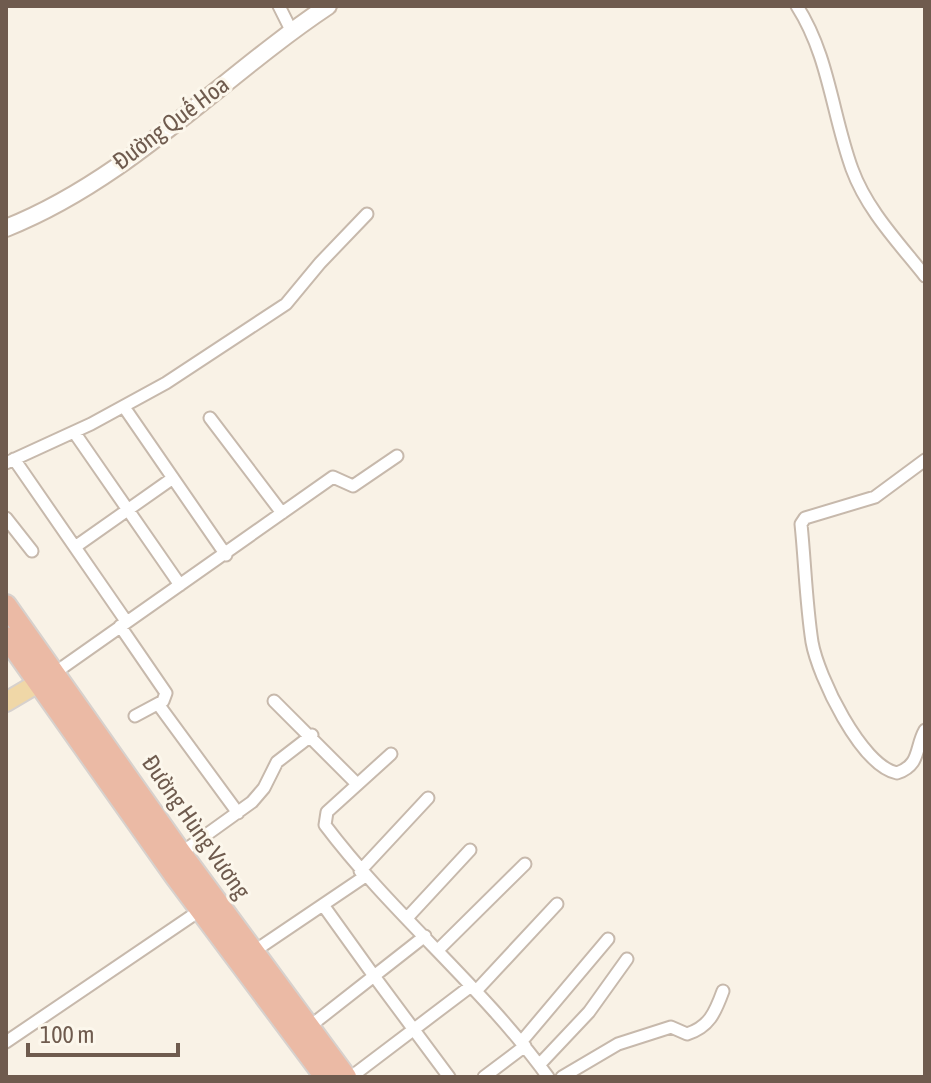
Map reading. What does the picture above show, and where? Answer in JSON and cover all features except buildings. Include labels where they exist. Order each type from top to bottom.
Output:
[{"type":"highway","name":"Đường Hùng Vương","points":[[6,605],[47,677],[325,1077]]},
{"type":"highway","name":"Đường Hùng Vương","points":[[6,637],[47,677],[181,853],[208,905],[253,952],[348,1077]]},
{"type":"main road","points":[[6,702],[47,677]]},
{"type":"street","points":[[279,6],[291,30]]},
{"type":"street","name":"Đường Quế Hoa","points":[[6,228],[33,217],[156,141],[291,30],[328,6]]},
{"type":"street","points":[[797,6],[814,34],[852,168],[864,197],[925,276]]},
{"type":"street","points":[[135,716],[166,698],[165,689],[75,547],[10,461],[124,407],[286,304],[367,214]]},
{"type":"street","points":[[124,407],[226,555]]},
{"type":"street","points":[[210,418],[282,513]]},
{"type":"street","points":[[74,432],[180,585]]},
{"type":"street","points":[[47,677],[226,555],[333,477],[353,486],[397,456]]},
{"type":"street","points":[[925,460],[875,497],[805,518],[801,524],[813,644],[853,734],[885,768],[897,773],[908,768],[920,753],[925,730]]},
{"type":"street","points":[[75,547],[173,478]]},
{"type":"street","points":[[6,518],[32,551]]},
{"type":"street","points":[[274,701],[312,735],[357,784]]},
{"type":"street","points":[[158,704],[238,813]]},
{"type":"street","points":[[181,853],[261,793],[277,762],[312,735]]},
{"type":"street","points":[[391,754],[357,784],[325,819],[325,825],[362,874],[474,989],[548,1077]]},
{"type":"street","points":[[253,952],[323,905],[362,874],[428,798]]},
{"type":"street","points":[[407,918],[470,850]]},
{"type":"street","points":[[438,950],[525,864]]},
{"type":"street","points":[[348,1077],[474,989],[557,904]]},
{"type":"street","points":[[6,1042],[208,905]]},
{"type":"street","points":[[323,905],[449,1077]]},
{"type":"street","points":[[309,1027],[425,936]]},
{"type":"street","points":[[484,1077],[523,1044],[608,939]]},
{"type":"street","points":[[539,1065],[589,1012],[627,959]]},
{"type":"street","points":[[562,1077],[627,1040],[671,1027],[687,1034],[701,1029],[709,1022],[723,991]]}]
